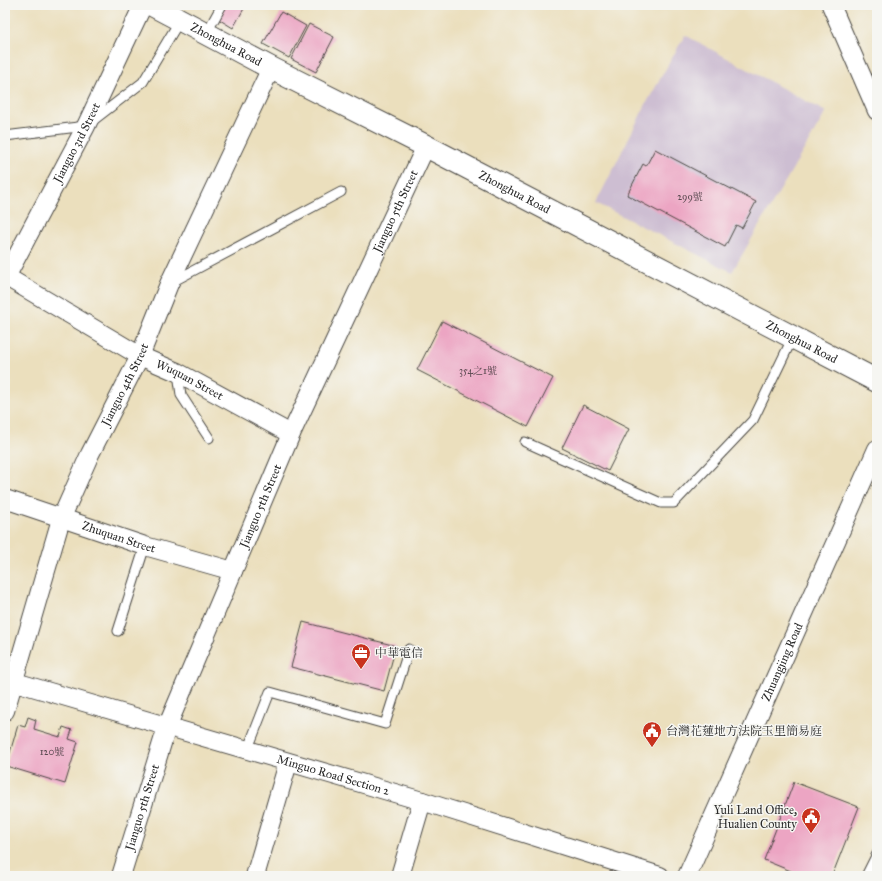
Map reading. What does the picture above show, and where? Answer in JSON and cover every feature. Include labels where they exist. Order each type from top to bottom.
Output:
[{"type":"street","name":"Jianguo 3rd Street","points":[[5,277],[86,126],[143,5]]},
{"type":"street","name":"Zhonghua Road","points":[[152,5],[270,68],[426,146],[877,381]]},
{"type":"street","points":[[831,5],[876,106]]},
{"type":"street","name":"Jianguo 4th Street","points":[[5,711],[9,680],[61,519],[90,454],[140,356],[170,284],[270,68]]},
{"type":"street","name":"Jianguo 5th Street","points":[[121,876],[167,727],[291,434],[426,146]]},
{"type":"street","name":"Wuquan Street","points":[[5,277],[140,356],[178,372],[291,434]]},
{"type":"street","name":"Zhuangjing Road","points":[[687,876],[877,449]]},
{"type":"street","name":"Zhuquan Street","points":[[5,499],[145,546],[233,571]]},
{"type":"street","name":"Minguo Road Section 2","points":[[9,680],[422,801],[660,876]]},
{"type":"street","points":[[255,876],[288,762]]},
{"type":"street","points":[[400,876],[422,801]]},
{"type":"lane","points":[[206,34],[222,5]]},
{"type":"lane","points":[[5,136],[86,126],[143,82],[180,20]]},
{"type":"lane","points":[[170,284],[342,192]]},
{"type":"lane","points":[[525,442],[661,503],[674,503],[753,420],[793,337]]},
{"type":"lane","points":[[178,372],[181,395],[209,438]]},
{"type":"lane","points":[[118,631],[145,546]]},
{"type":"lane","points":[[246,750],[270,692],[385,724],[410,650]]},
{"type":"lane","points":[[866,876],[877,854]]},
{"type":"shaded area","points":[[685,35],[826,112],[732,272],[596,203],[646,104]]},
{"type":"building","points":[[222,5],[246,5],[233,28],[215,17]]},
{"type":"building","points":[[281,12],[306,26],[289,58],[263,44]]},
{"type":"building","points":[[309,24],[334,37],[316,72],[291,59]]},
{"type":"building","points":[[655,149],[756,202],[742,228],[736,225],[725,247],[627,195],[643,164],[646,166]]},
{"type":"building","points":[[442,321],[553,378],[528,427],[417,370]]},
{"type":"building","points":[[583,405],[629,429],[608,471],[562,448]]},
{"type":"building","points":[[303,622],[396,646],[384,691],[291,667]]},
{"type":"building","points":[[28,717],[36,720],[34,729],[60,737],[63,727],[72,730],[69,739],[78,742],[65,784],[6,766],[18,725],[25,727]]},
{"type":"building","name":"Yuli Land Office, Hualien County","points":[[794,782],[859,807],[832,876],[803,876],[764,860]]},
{"type":"place","name":"中華電信","points":[[361,670]]},
{"type":"place","name":"台灣花蓮地方法院玉里簡易庭","points":[[652,748]]},
{"type":"place","name":"Yuli Land Office, Hualien County","points":[[811,834]]}]
